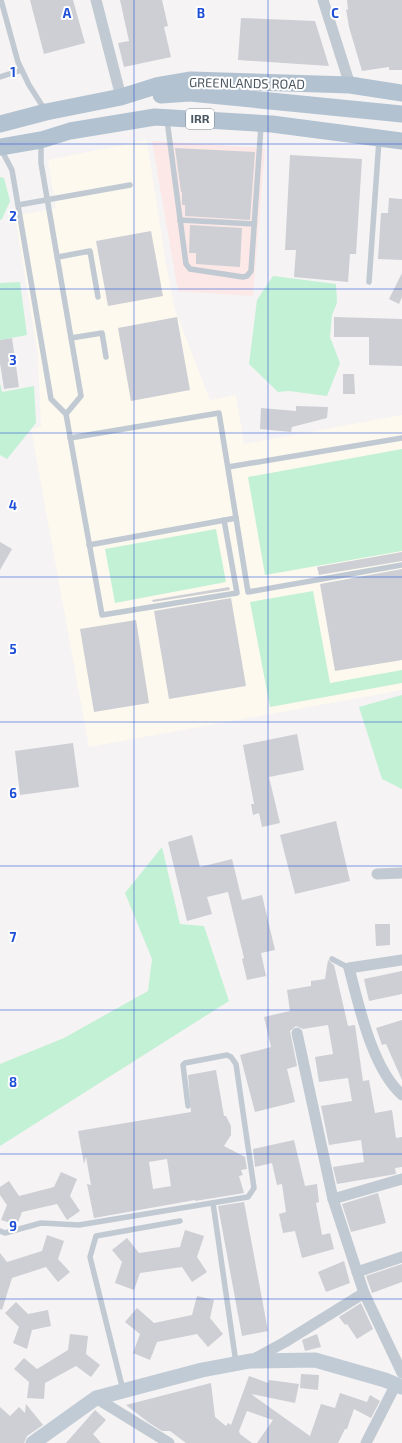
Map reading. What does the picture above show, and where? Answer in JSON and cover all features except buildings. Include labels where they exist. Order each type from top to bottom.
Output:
[{"type":"main road","name":"GREENLANDS ROAD","points":[[0,124],[46,112],[121,97],[156,86],[191,80],[350,85],[402,94]]},
{"type":"main road","name":"IRR","points":[[121,97],[190,93],[402,114]]},
{"type":"main road","name":"IRR","points":[[0,147],[41,140],[70,132],[155,117],[272,124],[402,141]]},
{"type":"street","points":[[96,0],[121,97]]},
{"type":"street","points":[[324,0],[350,85]]},
{"type":"street","points":[[377,874],[402,873]]},
{"type":"street","points":[[402,960],[350,968],[363,1021],[372,1048],[394,1088],[402,1095]]},
{"type":"street","points":[[297,1033],[333,1199],[364,1293],[400,1381]]},
{"type":"street","points":[[333,1199],[402,1180]]},
{"type":"street","points":[[357,1272],[402,1257]]},
{"type":"street","points":[[243,1362],[285,1342],[364,1293]]},
{"type":"street","points":[[33,1443],[96,1398],[202,1370],[243,1362],[315,1360],[385,1380],[400,1381]]},
{"type":"street","points":[[366,1443],[400,1381]]},
{"type":"street","points":[[96,1398],[169,1443]]},
{"type":"lane","points":[[1,0],[22,70],[46,112]]},
{"type":"lane","points":[[0,77],[22,70]]},
{"type":"lane","points":[[167,118],[185,259],[190,269],[243,277],[247,276],[251,271],[261,124]]},
{"type":"lane","points":[[369,282],[379,139]]},
{"type":"lane","points":[[41,140],[41,163],[81,396],[66,414]]},
{"type":"lane","points":[[0,147],[12,170],[51,399],[66,414],[102,615],[237,593],[224,520]]},
{"type":"lane","points":[[18,205],[130,185]]},
{"type":"lane","points":[[180,220],[254,224]]},
{"type":"lane","points":[[58,257],[90,252],[98,297]]},
{"type":"lane","points":[[71,338],[102,333],[106,356]]},
{"type":"lane","points":[[70,438],[220,413],[248,592],[402,565]]},
{"type":"lane","points":[[228,467],[402,438]]},
{"type":"lane","points":[[90,545],[236,518]]},
{"type":"lane","points":[[332,959],[350,968]]},
{"type":"lane","points":[[0,1232],[5,1233],[41,1223],[79,1225],[248,1197],[254,1188],[236,1064],[233,1059],[227,1055],[185,1063],[183,1065],[188,1106]]},
{"type":"lane","points":[[213,1203],[243,1362]]},
{"type":"lane","points":[[123,1391],[90,1257],[96,1236],[180,1221]]},
{"type":"shaded area","points":[[147,140],[165,259],[175,310],[210,400],[236,395],[244,444],[402,415],[402,690],[89,747],[31,429],[41,427],[38,356],[15,216],[56,208],[48,160]]},
{"type":"shaded area","points":[[152,141],[265,148],[253,296],[178,291]]},
{"type":"green space","points":[[0,177],[4,178],[10,201],[2,219],[0,220]]},
{"type":"green space","points":[[273,276],[336,284],[337,303],[332,315],[330,337],[340,363],[327,396],[289,391],[278,392],[249,364],[257,300]]},
{"type":"green space","points":[[20,282],[27,335],[0,340],[0,283]]},
{"type":"green space","points":[[0,383],[2,392],[34,386],[36,423],[7,459],[0,455]]},
{"type":"green space","points":[[402,449],[402,551],[265,575],[248,477]]},
{"type":"green space","points":[[216,529],[226,582],[115,603],[105,549]]},
{"type":"green space","points":[[313,591],[330,683],[402,670],[402,683],[270,707],[250,602]]},
{"type":"green space","points":[[402,695],[402,789],[382,779],[359,707]]},
{"type":"green space","points":[[162,847],[180,924],[204,926],[229,1001],[0,1146],[0,1064],[64,1038],[148,991],[152,959],[125,893]]}]
